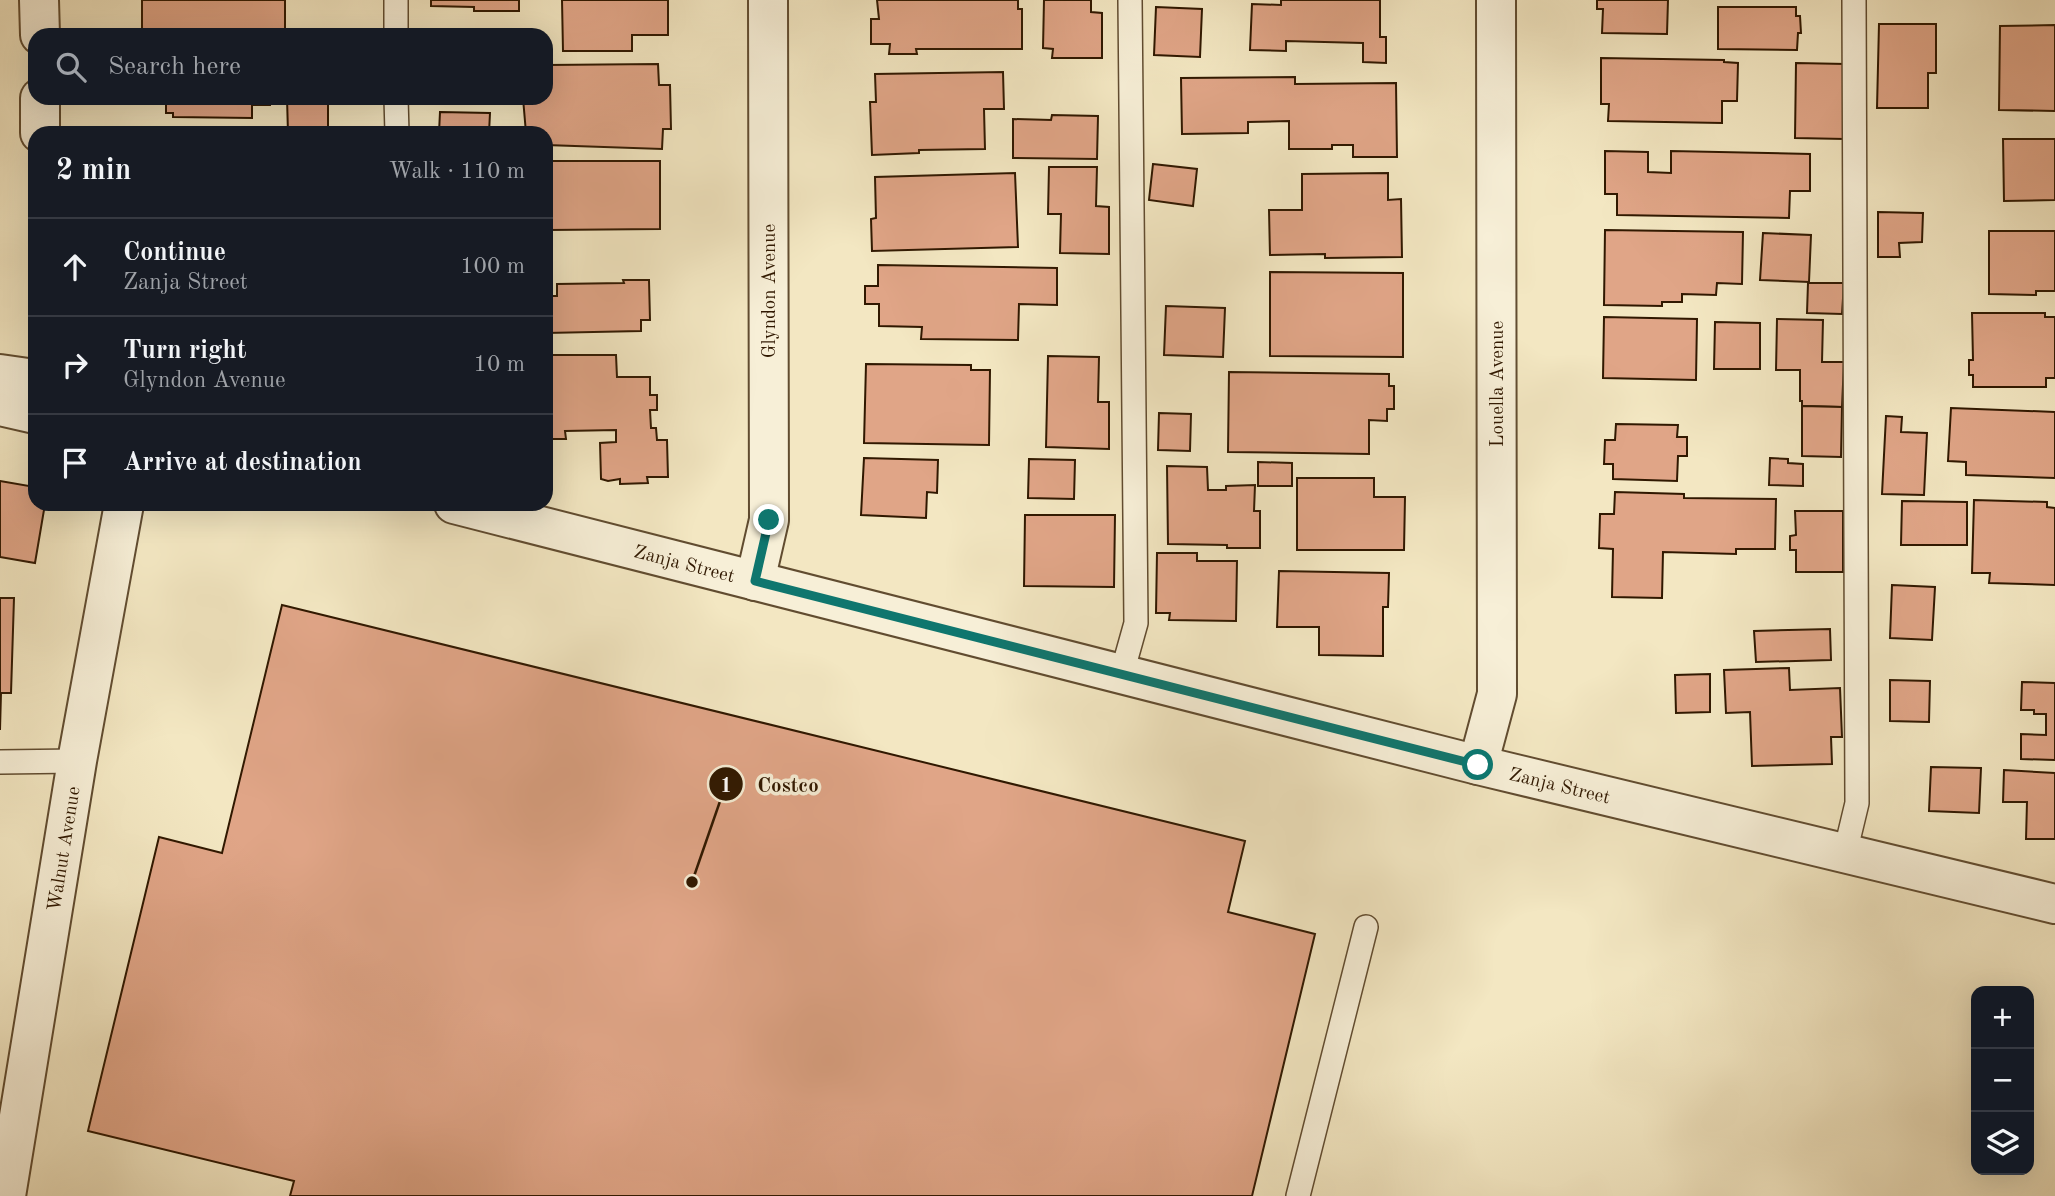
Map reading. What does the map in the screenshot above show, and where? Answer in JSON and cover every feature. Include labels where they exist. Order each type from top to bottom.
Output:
[{"type":"street","points":[[40,0],[40,28]]},
{"type":"street","name":"Glyndon Avenue","points":[[755,581],[769,520],[768,0]]},
{"type":"street","name":"Louella Avenue","points":[[1478,765],[1497,694],[1496,0]]},
{"type":"street","points":[[40,105],[40,126]]},
{"type":"street","points":[[0,374],[28,378]]},
{"type":"street","points":[[0,406],[28,412]]},
{"type":"street","name":"Walnut Avenue","points":[[6,1196],[14,1061],[47,946],[77,761],[123,511]]},
{"type":"street","name":"Zanja Street","points":[[481,511],[1478,765],[2055,904]]},
{"type":"lane","points":[[396,0],[396,28]]},
{"type":"lane","points":[[1122,673],[1136,623],[1130,0]]},
{"type":"lane","points":[[1846,853],[1857,803],[1854,0]]},
{"type":"lane","points":[[397,105],[397,126]]},
{"type":"lane","points":[[0,762],[77,761]]},
{"type":"lane","points":[[1298,1196],[1366,927]]},
{"type":"building","points":[[142,0],[285,0],[285,28],[142,28]]},
{"type":"building","points":[[431,0],[519,0],[519,11],[474,11],[474,7],[431,6]]},
{"type":"building","points":[[562,0],[668,0],[668,35],[632,35],[632,51],[563,51]]},
{"type":"building","points":[[877,0],[1018,0],[1018,9],[1022,9],[1022,49],[916,49],[917,54],[889,54],[890,44],[871,44],[871,19],[879,19]]},
{"type":"building","points":[[1044,0],[1091,0],[1091,12],[1102,13],[1102,58],[1052,58],[1053,49],[1043,48]]},
{"type":"building","points":[[1281,0],[1380,0],[1380,37],[1386,37],[1386,63],[1363,62],[1363,43],[1286,41],[1286,51],[1250,50],[1252,4],[1281,5]]},
{"type":"building","points":[[1597,0],[1668,0],[1667,34],[1602,33],[1603,9],[1597,9]]},
{"type":"building","points":[[1156,7],[1202,9],[1200,57],[1154,55]]},
{"type":"building","points":[[1718,7],[1796,7],[1796,16],[1800,16],[1801,33],[1798,33],[1797,50],[1718,49]]},
{"type":"building","points":[[1879,24],[1936,24],[1936,73],[1928,73],[1928,108],[1877,108]]},
{"type":"building","points":[[2055,25],[2055,111],[1999,110],[2000,26]]},
{"type":"building","points":[[1601,58],[1724,60],[1738,63],[1737,101],[1722,101],[1722,123],[1608,121],[1609,104],[1601,104]]},
{"type":"building","points":[[1796,63],[1846,64],[1845,139],[1795,138]]},
{"type":"building","points":[[658,64],[659,85],[670,85],[671,129],[663,129],[662,149],[553,145],[553,126],[525,126],[524,105],[553,105],[553,65]]},
{"type":"building","points":[[1003,72],[1004,109],[984,109],[985,149],[919,150],[919,153],[872,155],[870,102],[876,102],[875,74]]},
{"type":"building","points":[[1295,77],[1295,84],[1396,83],[1397,157],[1353,157],[1353,145],[1332,145],[1332,149],[1289,149],[1289,121],[1248,122],[1248,133],[1182,134],[1181,78]]},
{"type":"building","points":[[166,105],[252,105],[252,118],[173,117],[173,113],[166,113]]},
{"type":"building","points":[[287,105],[328,105],[328,126],[288,126]]},
{"type":"building","points":[[440,112],[490,113],[489,126],[439,126]]},
{"type":"building","points":[[1052,115],[1098,116],[1097,159],[1013,158],[1013,119],[1051,120]]},
{"type":"building","points":[[2003,139],[2055,139],[2055,200],[2004,201]]},
{"type":"building","points":[[1605,151],[1648,152],[1648,172],[1671,173],[1671,151],[1810,154],[1810,191],[1790,191],[1789,218],[1617,215],[1617,194],[1605,194]]},
{"type":"building","points":[[553,161],[660,161],[660,229],[553,230]]},
{"type":"building","points":[[1153,164],[1197,169],[1193,206],[1149,200]]},
{"type":"building","points":[[1049,167],[1097,167],[1096,206],[1109,207],[1109,254],[1060,253],[1061,214],[1048,214]]},
{"type":"building","points":[[1015,173],[1018,247],[872,251],[871,219],[876,218],[875,177]]},
{"type":"building","points":[[1388,173],[1388,200],[1401,199],[1402,257],[1325,258],[1325,254],[1270,255],[1269,210],[1302,210],[1302,174]]},
{"type":"building","points":[[1878,212],[1923,213],[1922,242],[1899,243],[1900,257],[1878,257]]},
{"type":"building","points":[[1605,230],[1743,232],[1742,284],[1717,283],[1716,295],[1682,294],[1682,302],[1662,302],[1662,306],[1604,305]]},
{"type":"building","points":[[1989,231],[2055,231],[2055,291],[2036,291],[2036,295],[1989,294]]},
{"type":"building","points":[[1763,233],[1811,235],[1809,282],[1760,280]]},
{"type":"building","points":[[878,265],[1057,268],[1057,305],[1019,304],[1018,340],[921,339],[922,327],[879,326],[879,304],[865,304],[865,286],[878,286]]},
{"type":"building","points":[[1270,272],[1403,273],[1403,357],[1270,356]]},
{"type":"building","points":[[623,280],[649,280],[650,320],[641,320],[641,331],[553,333],[553,296],[557,296],[557,284],[624,283]]},
{"type":"building","points":[[1808,283],[1844,283],[1842,314],[1807,313]]},
{"type":"building","points":[[1166,306],[1225,308],[1223,357],[1164,355]]},
{"type":"building","points":[[1972,313],[2045,313],[2045,317],[2055,317],[2055,378],[2046,378],[2046,387],[1973,387],[1973,375],[1969,375],[1969,360],[1973,360]]},
{"type":"building","points":[[1604,317],[1697,319],[1696,380],[1603,378]]},
{"type":"building","points":[[1777,319],[1823,320],[1822,362],[1844,362],[1842,407],[1802,406],[1800,370],[1776,370]]},
{"type":"building","points":[[1715,322],[1760,323],[1760,369],[1714,369]]},
{"type":"building","points":[[553,355],[616,355],[617,377],[650,377],[650,395],[657,395],[657,410],[650,410],[651,428],[656,428],[657,440],[667,440],[668,477],[647,477],[648,483],[620,484],[620,479],[601,479],[600,443],[616,442],[616,430],[565,431],[566,439],[553,439]]},
{"type":"building","points":[[1048,356],[1099,357],[1098,402],[1109,402],[1109,449],[1046,447]]},
{"type":"building","points":[[866,364],[971,365],[971,370],[990,370],[989,445],[864,443]]},
{"type":"building","points":[[1229,372],[1389,374],[1389,386],[1394,386],[1394,409],[1387,409],[1387,421],[1369,420],[1369,454],[1228,452]]},
{"type":"building","points":[[1802,406],[1842,407],[1841,457],[1802,456]]},
{"type":"building","points":[[1951,408],[2055,412],[2055,478],[1966,475],[1966,462],[1948,461]]},
{"type":"building","points":[[1159,413],[1191,414],[1190,451],[1158,450]]},
{"type":"building","points":[[1886,416],[1902,417],[1901,432],[1927,433],[1924,495],[1882,494]]},
{"type":"building","points":[[1616,424],[1678,425],[1677,437],[1687,437],[1687,456],[1678,456],[1677,481],[1613,479],[1613,464],[1604,464],[1605,440],[1615,440]]},
{"type":"building","points":[[864,458],[938,460],[937,493],[927,492],[926,518],[861,515]]},
{"type":"building","points":[[1770,458],[1788,459],[1788,463],[1803,464],[1803,486],[1769,485]]},
{"type":"building","points":[[1029,459],[1075,460],[1074,499],[1028,498]]},
{"type":"building","points":[[1258,462],[1292,463],[1292,486],[1258,486]]},
{"type":"building","points":[[1167,466],[1207,467],[1208,490],[1255,485],[1254,511],[1260,511],[1260,548],[1168,544]]},
{"type":"building","points":[[1297,478],[1374,478],[1374,497],[1405,497],[1404,550],[1297,550]]},
{"type":"building","points":[[0,481],[28,486],[28,511],[44,511],[35,563],[0,557]]},
{"type":"building","points":[[1615,492],[1684,494],[1684,498],[1776,499],[1775,549],[1736,549],[1736,554],[1663,552],[1662,598],[1612,597],[1613,549],[1599,548],[1600,514],[1614,514]]},
{"type":"building","points":[[1974,500],[2047,502],[2047,507],[2055,508],[2055,585],[1989,583],[1990,573],[1972,573]]},
{"type":"building","points":[[1902,501],[1967,502],[1967,545],[1901,545]]},
{"type":"building","points":[[1795,511],[1843,511],[1843,572],[1796,572],[1796,550],[1790,550],[1790,536],[1796,535]]},
{"type":"building","points":[[1025,515],[1115,515],[1114,587],[1024,586]]},
{"type":"building","points":[[1157,553],[1197,553],[1197,561],[1237,561],[1236,621],[1169,620],[1170,613],[1156,613]]},
{"type":"building","points":[[1279,571],[1389,573],[1388,607],[1383,607],[1383,656],[1319,655],[1319,627],[1277,627]]},
{"type":"building","points":[[1892,585],[1935,587],[1932,640],[1890,638]]},
{"type":"building","points":[[0,598],[14,598],[11,693],[1,693],[0,730]]},
{"type":"building","points":[[282,605],[1245,841],[1228,912],[1315,934],[1252,1196],[290,1196],[294,1181],[88,1131],[159,837],[222,853]]},
{"type":"building","points":[[1830,629],[1831,660],[1756,662],[1754,631]]},
{"type":"building","points":[[1789,668],[1790,690],[1840,688],[1842,737],[1831,737],[1832,764],[1752,766],[1750,712],[1726,713],[1724,670]]},
{"type":"building","points":[[1710,674],[1710,712],[1676,713],[1675,675]]},
{"type":"building","points":[[1890,680],[1930,681],[1929,722],[1890,721]]},
{"type":"building","points":[[2022,682],[2055,683],[2055,760],[2021,759],[2021,734],[2046,735],[2046,714],[2021,710]]},
{"type":"building","points":[[1931,767],[1981,768],[1979,813],[1929,811]]},
{"type":"building","points":[[2004,770],[2055,773],[2055,839],[2026,839],[2027,802],[2003,802]]},
{"type":"place","name":"Costco","points":[[692,882]]},
{"type":"route","points":[[769,520],[755,581],[1478,765]]}]
